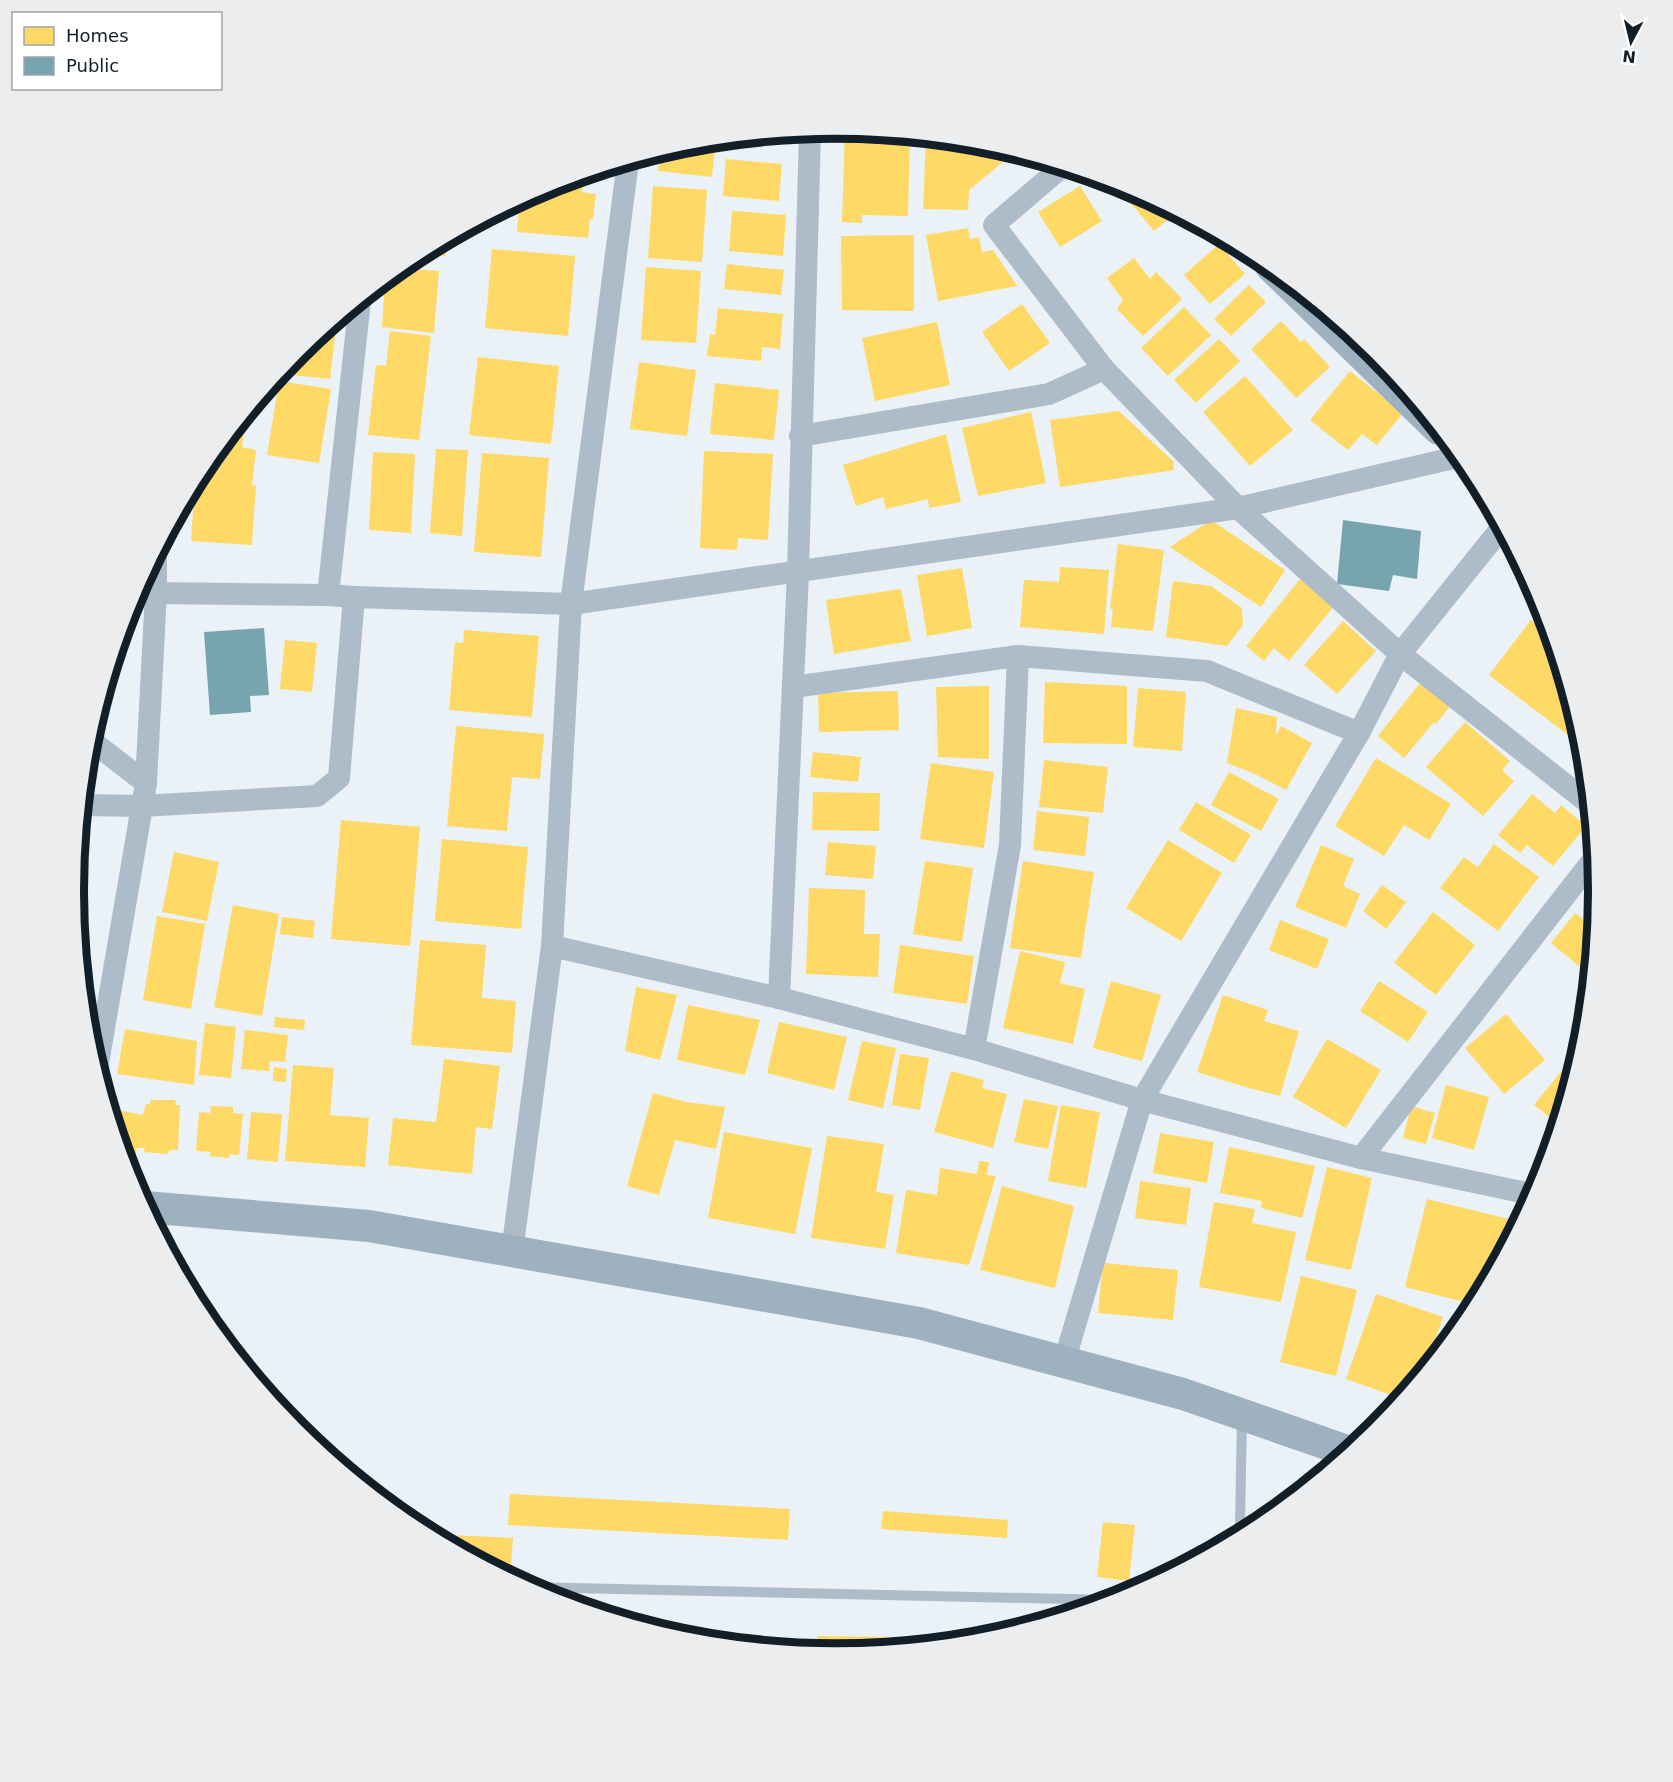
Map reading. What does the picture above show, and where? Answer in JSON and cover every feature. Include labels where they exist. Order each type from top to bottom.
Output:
[{"type":"main road","points":[[1326,319],[1386,378]]},
{"type":"main road","points":[[154,1208],[369,1226],[919,1323],[1183,1394],[1341,1449]]},
{"type":"street","points":[[779,998],[798,572],[810,139]]},
{"type":"street","points":[[512,1252],[552,946],[571,604],[627,168]]},
{"type":"street","points":[[1056,172],[994,225],[1104,369],[1238,508],[1400,654],[1583,799]]},
{"type":"street","points":[[328,595],[359,310]]},
{"type":"street","points":[[800,436],[1049,394],[1104,369]]},
{"type":"street","points":[[156,593],[328,595],[571,604],[1238,508],[1451,458]]},
{"type":"street","points":[[1064,1362],[1142,1100],[1359,733],[1400,654],[1498,533]]},
{"type":"street","points":[[99,1041],[146,783],[156,571]]},
{"type":"street","points":[[89,804],[142,806],[317,796],[339,778],[354,597]]},
{"type":"street","points":[[793,687],[1018,656],[1207,671],[1359,733]]},
{"type":"street","points":[[974,1049],[1010,845],[1018,656]]},
{"type":"street","points":[[98,746],[146,783]]},
{"type":"street","points":[[1361,1158],[1588,866]]},
{"type":"street","points":[[552,946],[779,998],[974,1049],[1142,1100],[1361,1158],[1525,1193]]},
{"type":"lane","points":[[1240,1527],[1243,1415]]},
{"type":"lane","points":[[553,1588],[1090,1599]]},
{"type":"building: Homes","points":[[845,138],[910,142],[908,216],[862,215],[862,223],[842,222]]},
{"type":"building: Homes","points":[[926,144],[1007,159],[969,190],[968,210],[923,209]]},
{"type":"building: Homes","points":[[715,149],[712,177],[658,171],[659,160]]},
{"type":"building: Homes","points":[[726,159],[782,164],[779,201],[723,196]]},
{"type":"building: Homes","points":[[583,183],[582,192],[596,194],[588,238],[517,232],[519,209]]},
{"type":"building: Homes","points":[[653,186],[707,190],[702,262],[648,258]]},
{"type":"building: Homes","points":[[1080,186],[1102,221],[1060,247],[1038,212]]},
{"type":"building: Homes","points":[[1131,199],[1171,217],[1154,231],[1129,201]]},
{"type":"building: Homes","points":[[732,211],[786,215],[783,256],[729,251]]},
{"type":"building: Homes","points":[[968,228],[970,239],[979,237],[982,252],[993,250],[1017,286],[938,301],[926,235]]},
{"type":"building: Homes","points":[[914,235],[914,311],[842,310],[841,236]]},
{"type":"building: Homes","points":[[1219,244],[1245,274],[1210,304],[1184,275]]},
{"type":"building: Homes","points":[[445,248],[445,256],[434,255]]},
{"type":"building: Homes","points":[[492,249],[575,256],[568,336],[485,328]]},
{"type":"building: Homes","points":[[1134,258],[1150,279],[1156,272],[1182,299],[1143,336],[1117,309],[1123,300],[1107,278]]},
{"type":"building: Homes","points":[[727,264],[784,270],[781,295],[724,289]]},
{"type":"building: Homes","points":[[646,267],[701,271],[696,343],[641,340]]},
{"type":"building: Homes","points":[[412,269],[439,271],[434,333],[382,327],[384,289]]},
{"type":"building: Homes","points":[[1249,285],[1266,302],[1231,336],[1214,319]]},
{"type":"building: Homes","points":[[1022,304],[1050,343],[1009,371],[982,332]]},
{"type":"building: Homes","points":[[1184,307],[1211,335],[1168,376],[1141,348]]},
{"type":"building: Homes","points":[[718,308],[783,314],[780,349],[762,347],[761,361],[707,356],[710,334],[715,335]]},
{"type":"building: Homes","points":[[1281,321],[1301,342],[1304,339],[1330,367],[1296,398],[1251,349]]},
{"type":"building: Homes","points":[[937,322],[950,385],[875,401],[862,338]]},
{"type":"building: Homes","points":[[336,329],[330,379],[290,375]]},
{"type":"building: Homes","points":[[390,331],[431,336],[419,440],[368,435],[376,365],[386,366]]},
{"type":"building: Homes","points":[[1219,339],[1240,361],[1196,403],[1174,380]]},
{"type":"building: Homes","points":[[478,357],[559,366],[551,444],[469,435]]},
{"type":"building: Homes","points":[[639,362],[696,370],[687,436],[630,429]]},
{"type":"building: Homes","points":[[1350,371],[1403,413],[1377,445],[1362,434],[1348,450],[1310,420]]},
{"type":"building: Homes","points":[[1245,376],[1293,430],[1250,466],[1203,412]]},
{"type":"building: Homes","points":[[283,382],[331,389],[319,463],[267,455],[278,387]]},
{"type":"building: Homes","points":[[715,383],[779,390],[774,440],[710,434]]},
{"type":"building: Homes","points":[[1119,411],[1173,461],[1174,470],[1060,487],[1050,420]]},
{"type":"building: Homes","points":[[1031,412],[1046,483],[978,496],[962,428]]},
{"type":"building: Homes","points":[[245,427],[242,447],[256,450],[252,486],[256,484],[252,545],[191,541],[194,501]]},
{"type":"building: Homes","points":[[946,434],[961,502],[929,508],[928,499],[886,509],[883,497],[856,506],[843,465]]},
{"type":"building: Homes","points":[[436,449],[468,450],[462,536],[430,533]]},
{"type":"building: Homes","points":[[704,451],[773,454],[768,540],[738,538],[737,550],[700,548]]},
{"type":"building: Homes","points":[[373,452],[415,454],[411,533],[369,530]]},
{"type":"building: Homes","points":[[482,453],[549,458],[541,557],[474,552]]},
{"type":"building: Homes","points":[[1211,520],[1285,570],[1261,607],[1170,547]]},
{"type":"building: Homes","points":[[1118,544],[1164,550],[1153,631],[1111,627],[1113,609],[1110,609]]},
{"type":"building: Homes","points":[[1060,567],[1109,570],[1104,634],[1020,627],[1024,580],[1059,582]]},
{"type":"building: Homes","points":[[962,568],[972,628],[927,636],[917,575]]},
{"type":"building: Homes","points":[[1300,579],[1334,606],[1289,661],[1274,648],[1264,661],[1246,646]]},
{"type":"building: Homes","points":[[1173,581],[1211,586],[1242,608],[1243,625],[1227,646],[1166,637]]},
{"type":"building: Homes","points":[[901,589],[911,641],[834,654],[826,600]]},
{"type":"building: Homes","points":[[1531,620],[1541,628],[1549,649],[1574,740],[1489,675]]},
{"type":"building: Homes","points":[[1343,621],[1376,651],[1337,694],[1304,665]]},
{"type":"building: Homes","points":[[464,630],[539,636],[532,717],[449,710],[455,642],[463,643]]},
{"type":"building: Homes","points":[[285,640],[317,643],[312,692],[280,689]]},
{"type":"building: Homes","points":[[1045,682],[1127,686],[1127,744],[1043,743]]},
{"type":"building: Homes","points":[[1420,683],[1450,706],[1404,758],[1378,736]]},
{"type":"building: Homes","points":[[989,686],[989,759],[938,757],[936,687]]},
{"type":"building: Homes","points":[[1138,688],[1186,692],[1182,751],[1133,747]]},
{"type":"building: Homes","points":[[898,691],[899,730],[819,732],[818,693]]},
{"type":"building: Homes","points":[[1236,708],[1277,717],[1276,735],[1281,726],[1312,743],[1286,790],[1227,763]]},
{"type":"building: Homes","points":[[1465,722],[1510,761],[1502,770],[1514,781],[1483,816],[1426,767]]},
{"type":"building: Homes","points":[[456,726],[544,734],[540,779],[512,777],[507,831],[447,826]]},
{"type":"building: Homes","points":[[813,752],[861,757],[858,782],[810,777]]},
{"type":"building: Homes","points":[[1376,758],[1451,804],[1429,840],[1404,825],[1384,856],[1335,826]]},
{"type":"building: Homes","points":[[1044,760],[1108,767],[1103,813],[1039,807]]},
{"type":"building: Homes","points":[[931,763],[994,772],[984,848],[920,839]]},
{"type":"building: Homes","points":[[1229,772],[1279,799],[1261,831],[1211,805]]},
{"type":"building: Homes","points":[[813,792],[880,793],[879,831],[812,830]]},
{"type":"building: Homes","points":[[1532,794],[1555,813],[1561,805],[1586,826],[1553,866],[1527,845],[1520,853],[1498,835]]},
{"type":"building: Homes","points":[[1196,802],[1251,835],[1234,863],[1179,830]]},
{"type":"building: Homes","points":[[1037,811],[1089,817],[1085,856],[1033,850]]},
{"type":"building: Homes","points":[[341,820],[420,827],[410,946],[331,939]]},
{"type":"building: Homes","points":[[442,839],[528,847],[521,929],[435,921]]},
{"type":"building: Homes","points":[[1168,840],[1222,873],[1181,941],[1126,908]]},
{"type":"building: Homes","points":[[828,842],[876,846],[873,879],[825,875]]},
{"type":"building: Homes","points":[[1494,844],[1539,877],[1498,931],[1440,888],[1464,857],[1478,867]]},
{"type":"building: Homes","points":[[1321,845],[1354,859],[1343,886],[1360,894],[1346,928],[1295,907]]},
{"type":"building: Homes","points":[[174,852],[219,862],[207,921],[162,912]]},
{"type":"building: Homes","points":[[925,861],[973,868],[962,942],[913,934]]},
{"type":"building: Homes","points":[[1023,861],[1094,872],[1081,958],[1010,948]]},
{"type":"building: Homes","points":[[1382,885],[1406,902],[1386,929],[1363,911]]},
{"type":"building: Homes","points":[[809,888],[865,890],[864,934],[880,934],[878,977],[806,974]]},
{"type":"building: Homes","points":[[233,905],[279,914],[262,1016],[214,1007]]},
{"type":"building: Homes","points":[[1433,912],[1475,945],[1436,995],[1394,963]]},
{"type":"building: Homes","points":[[1575,913],[1588,923],[1584,971],[1551,943]]},
{"type":"building: Homes","points":[[157,916],[205,924],[191,1009],[143,1000]]},
{"type":"building: Homes","points":[[282,917],[315,921],[313,938],[280,934]]},
{"type":"building: Homes","points":[[1280,920],[1329,939],[1317,969],[1269,950]]},
{"type":"building: Homes","points":[[420,940],[486,945],[482,998],[516,1001],[512,1053],[411,1045]]},
{"type":"building: Homes","points":[[900,945],[974,956],[967,1004],[893,993]]},
{"type":"building: Homes","points":[[1020,951],[1065,962],[1060,983],[1085,989],[1073,1044],[1003,1028]]},
{"type":"building: Homes","points":[[1111,981],[1161,995],[1142,1061],[1093,1048]]},
{"type":"building: Homes","points":[[1379,981],[1428,1012],[1408,1042],[1360,1011]]},
{"type":"building: Homes","points":[[636,987],[677,995],[660,1060],[625,1051]]},
{"type":"building: Homes","points":[[1223,995],[1268,1010],[1264,1021],[1299,1031],[1280,1096],[1197,1072]]},
{"type":"building: Homes","points":[[688,1005],[760,1020],[745,1075],[677,1060]]},
{"type":"building: Homes","points":[[1506,1014],[1545,1060],[1504,1094],[1465,1048]]},
{"type":"building: Homes","points":[[275,1017],[305,1020],[304,1030],[274,1027]]},
{"type":"building: Homes","points":[[779,1022],[847,1037],[834,1090],[767,1073]]},
{"type":"building: Homes","points":[[205,1023],[236,1027],[231,1078],[199,1075]]},
{"type":"building: Homes","points":[[125,1029],[197,1041],[194,1085],[117,1074]]},
{"type":"building: Homes","points":[[245,1030],[288,1035],[285,1062],[270,1061],[269,1071],[241,1069]]},
{"type":"building: Homes","points":[[1327,1039],[1381,1070],[1346,1128],[1293,1097]]},
{"type":"building: Homes","points":[[862,1041],[896,1048],[883,1108],[848,1100]]},
{"type":"building: Homes","points":[[900,1054],[929,1058],[920,1110],[892,1105]]},
{"type":"building: Homes","points":[[444,1059],[500,1066],[492,1129],[476,1127],[472,1174],[388,1165],[393,1118],[436,1122]]},
{"type":"building: Homes","points":[[293,1065],[334,1068],[330,1115],[369,1118],[365,1167],[285,1161]]},
{"type":"building: Homes","points":[[274,1067],[287,1069],[286,1082],[273,1081]]},
{"type":"building: Homes","points":[[1563,1069],[1567,1072],[1553,1120],[1534,1105]]},
{"type":"building: Homes","points":[[951,1071],[984,1080],[982,1088],[1007,1094],[993,1148],[934,1132]]},
{"type":"building: Homes","points":[[1446,1085],[1489,1097],[1474,1150],[1432,1138]]},
{"type":"building: Homes","points":[[653,1093],[686,1102],[725,1107],[716,1149],[675,1140],[659,1195],[627,1186]]},
{"type":"building: Homes","points":[[1024,1099],[1058,1106],[1048,1149],[1014,1142]]},
{"type":"building: Homes","points":[[151,1100],[176,1100],[175,1105],[180,1105],[178,1150],[169,1150],[168,1154],[144,1152],[145,1148],[137,1148],[134,1161],[117,1110],[143,1115],[146,1104],[150,1104]]},
{"type":"building: Homes","points":[[1061,1105],[1100,1112],[1086,1188],[1048,1181]]},
{"type":"building: Homes","points":[[211,1106],[233,1107],[233,1113],[243,1114],[239,1155],[229,1154],[229,1158],[210,1156],[211,1152],[196,1151],[199,1112],[210,1113]]},
{"type":"building: Homes","points":[[1411,1106],[1435,1113],[1426,1144],[1403,1138]]},
{"type":"building: Homes","points":[[251,1112],[282,1114],[278,1162],[247,1159]]},
{"type":"building: Homes","points":[[724,1132],[812,1148],[795,1234],[708,1218]]},
{"type":"building: Homes","points":[[1160,1133],[1214,1142],[1207,1183],[1153,1173]]},
{"type":"building: Homes","points":[[827,1136],[884,1144],[876,1192],[894,1195],[885,1249],[811,1238]]},
{"type":"building: Homes","points":[[1229,1147],[1315,1166],[1302,1218],[1261,1208],[1262,1201],[1220,1193]]},
{"type":"building: Homes","points":[[979,1161],[989,1162],[987,1175],[996,1176],[969,1265],[896,1253],[906,1190],[937,1195],[940,1168],[977,1174]]},
{"type":"building: Homes","points":[[1327,1167],[1372,1178],[1351,1270],[1305,1260]]},
{"type":"building: Homes","points":[[1140,1181],[1191,1188],[1186,1225],[1135,1218]]},
{"type":"building: Homes","points":[[1002,1186],[1074,1206],[1055,1288],[980,1270]]},
{"type":"building: Homes","points":[[1427,1199],[1513,1220],[1466,1302],[1405,1287]]},
{"type":"building: Homes","points":[[1214,1202],[1255,1209],[1252,1223],[1296,1232],[1281,1302],[1199,1287]]},
{"type":"building: Homes","points":[[1103,1263],[1178,1270],[1173,1320],[1098,1313]]},
{"type":"building: Homes","points":[[1301,1276],[1357,1290],[1336,1376],[1280,1362]]},
{"type":"building: Homes","points":[[1376,1294],[1443,1317],[1431,1351],[1394,1396],[1346,1379]]},
{"type":"building: Homes","points":[[510,1494],[790,1509],[788,1540],[508,1525]]},
{"type":"building: Homes","points":[[883,1511],[1008,1520],[1007,1538],[881,1529]]},
{"type":"building: Homes","points":[[1103,1522],[1135,1525],[1129,1581],[1097,1577]]},
{"type":"building: Homes","points":[[447,1535],[513,1538],[511,1569]]},
{"type":"building: Homes","points":[[817,1636],[886,1637],[886,1642],[817,1643]]},
{"type":"building: Public","points":[[1343,520],[1421,531],[1417,579],[1393,575],[1389,591],[1337,584]]},
{"type":"building: Public","points":[[264,628],[269,695],[250,696],[251,712],[210,715],[204,632]]}]
